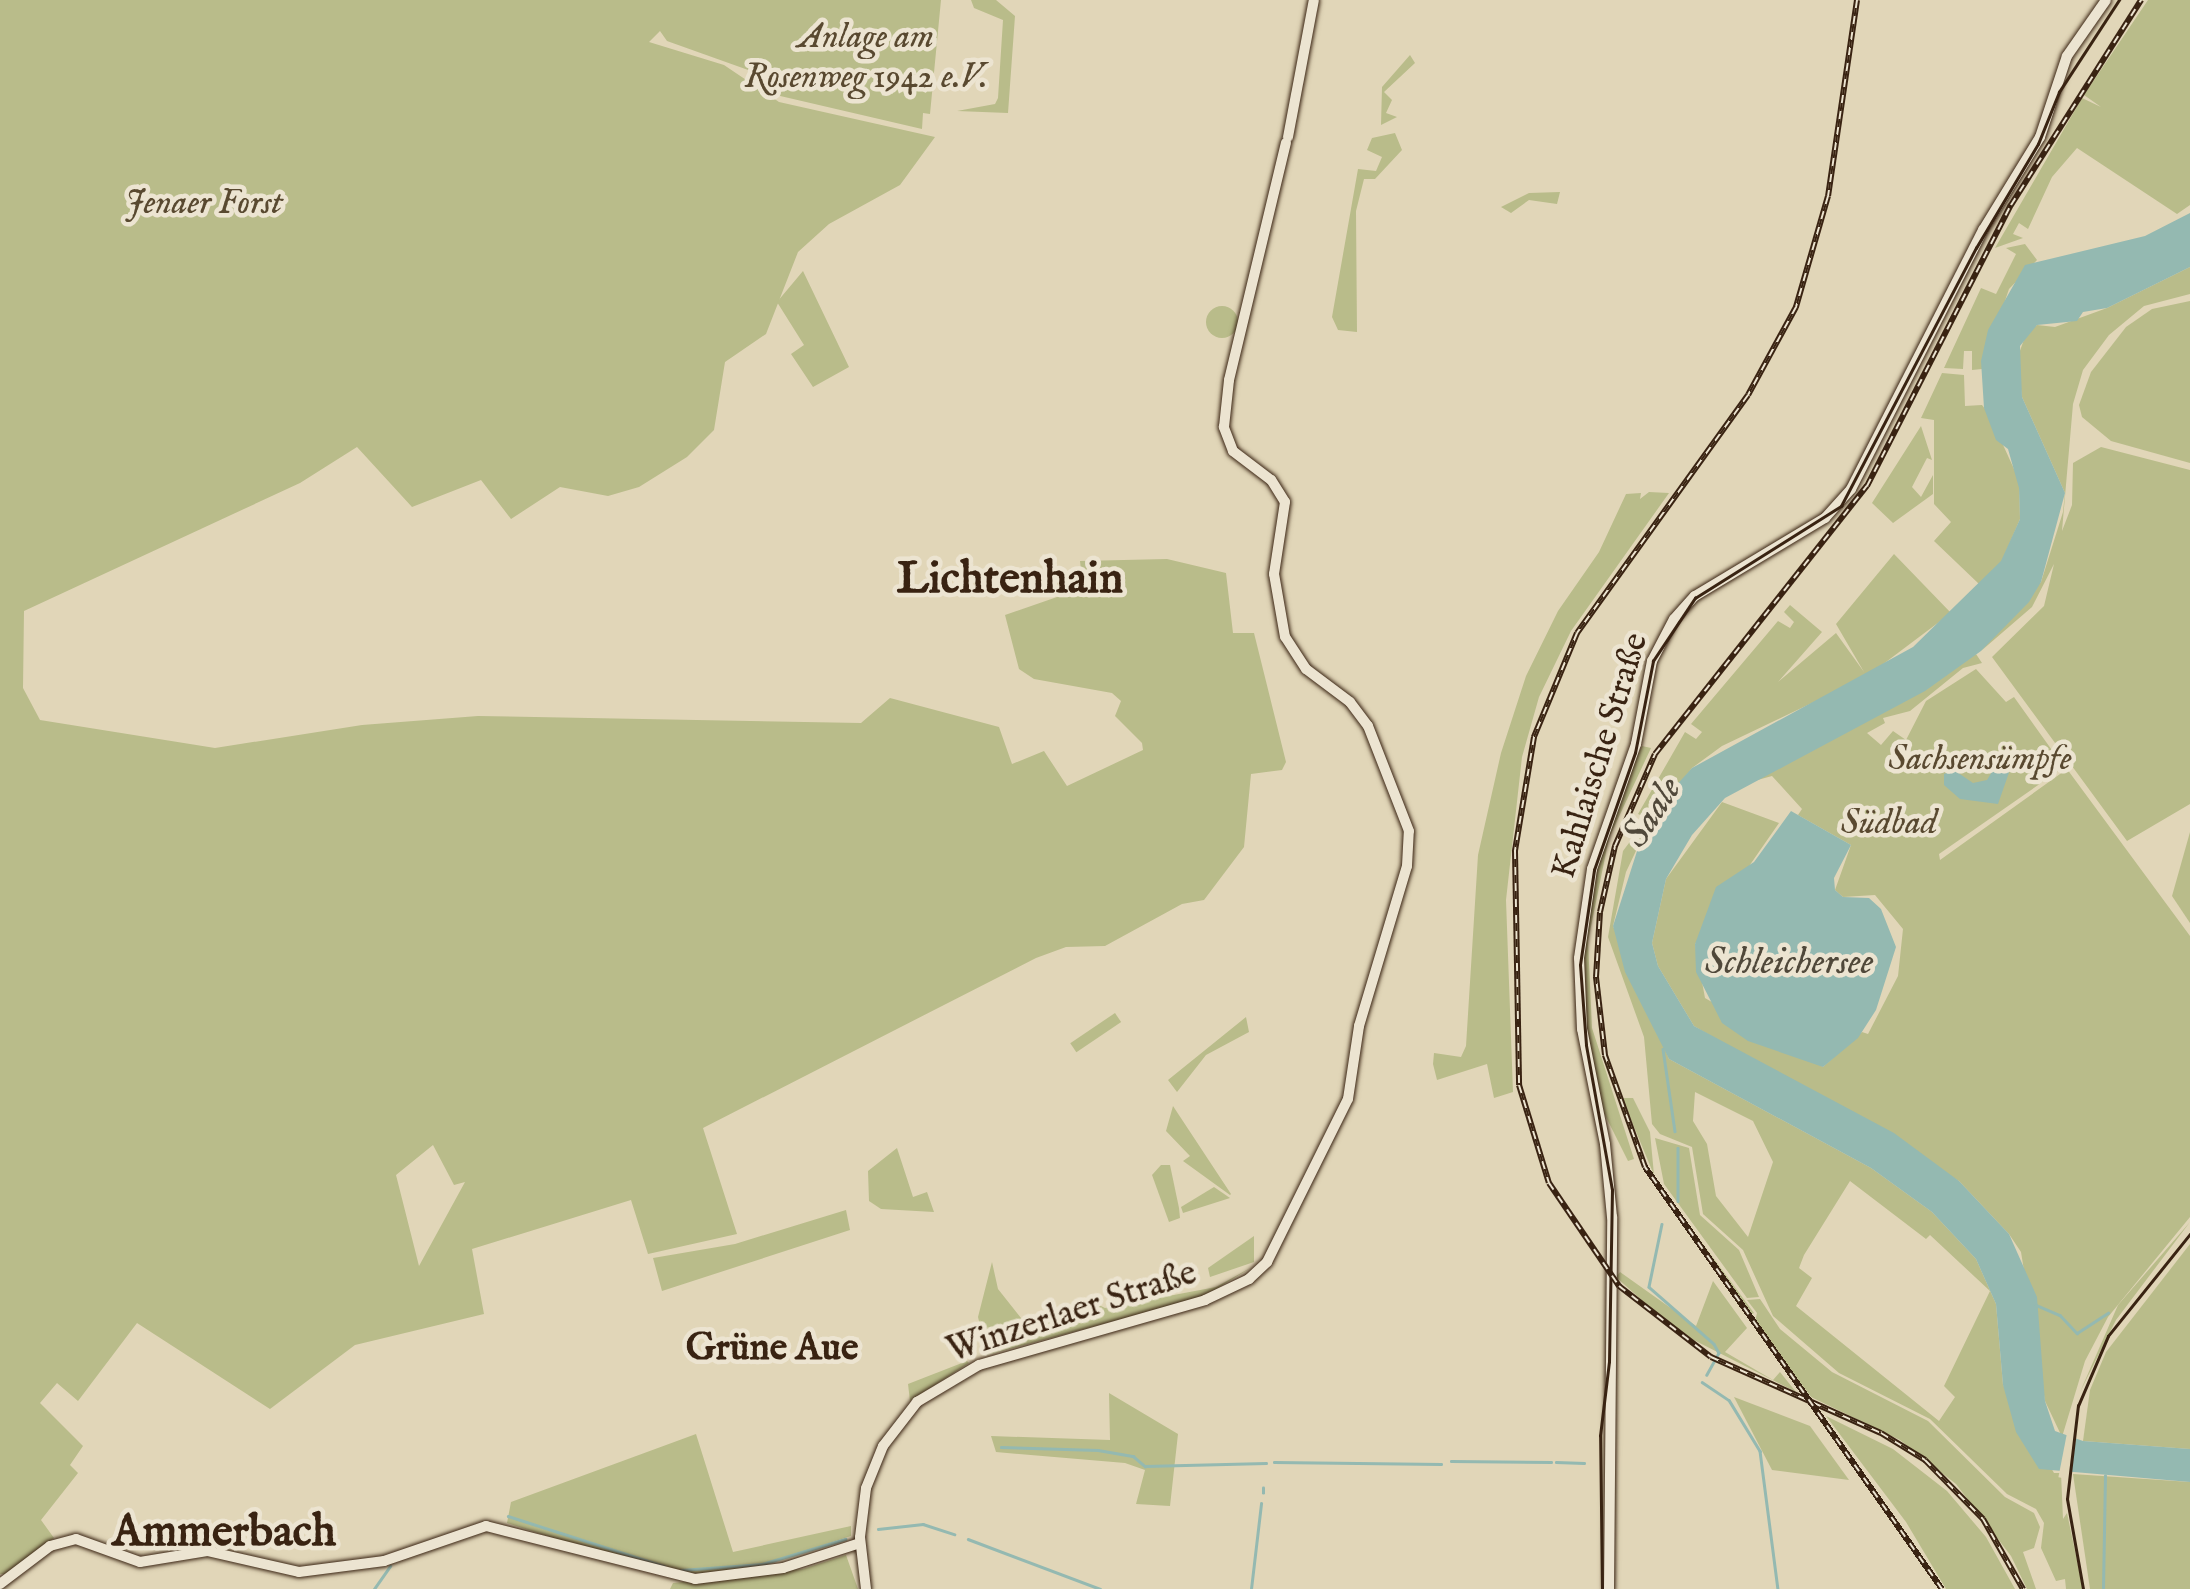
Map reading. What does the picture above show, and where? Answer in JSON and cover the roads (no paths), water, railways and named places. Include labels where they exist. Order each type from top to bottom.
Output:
[{"type":"main road","name":"Winzerlaer Straße","points":[[866,1589],[860,1543],[863,1500],[876,1459],[917,1402],[988,1361],[1205,1300],[1249,1279],[1266,1262],[1346,1105],[1360,1026],[1407,866],[1409,831],[1368,726],[1350,702],[1306,669],[1285,637],[1274,574],[1286,511],[1280,489],[1237,456],[1224,427],[1242,328],[1304,71],[1314,0]]},
{"type":"main road","name":"Kahlaische Straße","points":[[1609,1589],[1610,1185],[1582,1029],[1579,958],[1592,869],[1636,744],[1652,660],[1674,619],[1695,596],[1826,518],[1851,490],[1984,230],[2040,137],[2067,56],[2106,0]]},
{"type":"main road","points":[[0,1584],[50,1546],[76,1539],[140,1562],[208,1551],[300,1572],[384,1561],[486,1526],[687,1579],[783,1568],[860,1543]]},
{"type":"water","points":[[2190,213],[2190,267],[2107,308],[2083,312],[2077,321],[2037,325],[2020,346],[2022,397],[2065,493],[2041,582],[2029,602],[1981,651],[1925,691],[1725,798],[1692,835],[1666,879],[1652,943],[1658,966],[1694,1026],[1894,1133],[1959,1181],[2009,1234],[2037,1297],[2045,1401],[2055,1431],[2083,1441],[2190,1449],[2190,1482],[2039,1469],[2016,1432],[2003,1385],[1996,1304],[1976,1259],[1932,1212],[1871,1168],[1669,1059],[1625,972],[1613,926],[1639,845],[1663,800],[1692,768],[1913,647],[2001,561],[2020,519],[2019,488],[2008,449],[1996,440],[1984,408],[1981,361],[1988,330],[2025,265],[2145,236]]},
{"type":"water","points":[[2008,745],[2012,764],[1998,804],[1960,799],[1944,785],[1944,774],[1954,770],[1973,783],[1987,780]]},
{"type":"water","name":"Schleichersee","points":[[1791,811],[1851,845],[1834,878],[1835,890],[1843,897],[1869,898],[1881,909],[1896,947],[1876,1010],[1858,1038],[1823,1067],[1748,1041],[1722,1023],[1696,972],[1695,944],[1716,887],[1754,862]]},
{"type":"waterway","name":"Ammerbach","points":[[1663,1049],[1675,1131]]},
{"type":"waterway","name":"Ammerbach","points":[[1678,1148],[1678,1201]]},
{"type":"waterway","name":"Ammerbach","points":[[1662,1224],[1649,1287],[1714,1344],[1719,1353],[1707,1375]]},
{"type":"waterway","points":[[2036,1305],[2060,1315],[2077,1333],[2108,1313]]},
{"type":"waterway","name":"Ammerbach","points":[[1702,1382],[1729,1400],[1760,1451],[1778,1589]]},
{"type":"waterway","points":[[1001,1447],[1098,1450],[1133,1456],[1145,1466],[1266,1463]]},
{"type":"waterway","points":[[1451,1461],[1551,1462]]},
{"type":"waterway","points":[[1274,1462],[1441,1464]]},
{"type":"waterway","points":[[1556,1462],[1584,1463]]},
{"type":"waterway","points":[[2103,1589],[2105,1476]]},
{"type":"waterway","name":"Ammerbach","points":[[1263,1488],[1263,1493]]},
{"type":"waterway","name":"Ammerbach","points":[[1251,1589],[1261,1504]]},
{"type":"waterway","name":"Ammerbach","points":[[508,1516],[664,1566]]},
{"type":"waterway","name":"Ammerbach","points":[[878,1529],[923,1524],[954,1534]]},
{"type":"waterway","name":"Ammerbach","points":[[681,1570],[762,1564],[845,1539]]},
{"type":"waterway","name":"Ammerbach","points":[[968,1539],[1100,1589]]},
{"type":"waterway","name":"Ammerbach","points":[[374,1589],[390,1566]]},
{"type":"tram line","points":[[1602,1589],[1600,1436],[1609,1362],[1612,1190],[1586,1045],[1580,965],[1594,870],[1635,753],[1653,661],[1695,598],[1841,506],[1976,248],[2038,144],[2059,92],[2119,0]]},
{"type":"tram line","points":[[2083,1589],[2067,1499],[2078,1406],[2108,1336],[2190,1234]]},
{"type":"railway","points":[[1857,0],[1828,196],[1796,307],[1748,395],[1577,633],[1534,737],[1515,851],[1519,1085],[1549,1183],[1619,1286],[1711,1357],[1881,1433],[1925,1460],[1983,1519],[2023,1589]]},
{"type":"railway","points":[[1942,1589],[1645,1167],[1605,1055],[1596,977],[1600,912],[1615,846],[1655,754],[1867,486],[2011,205],[2141,0]]},
{"type":"district","name":"Lichtenhain","points":[[1010,580]]},
{"type":"district","name":"Grüne Aue","points":[[772,1350]]},
{"type":"district","name":"Ammerbach","points":[[224,1533]]},
{"type":"park label","name":"Anlage am Rosenweg 1942 e.V.","points":[[866,58]]},
{"type":"park label","name":"Jenaer Forst","points":[[204,204]]},
{"type":"park label","name":"Sachsensümpfe","points":[[1980,760]]},
{"type":"park label","name":"Südbad","points":[[1889,824]]},
{"type":"water label","name":"Saale","points":[[1654,813]]}]
